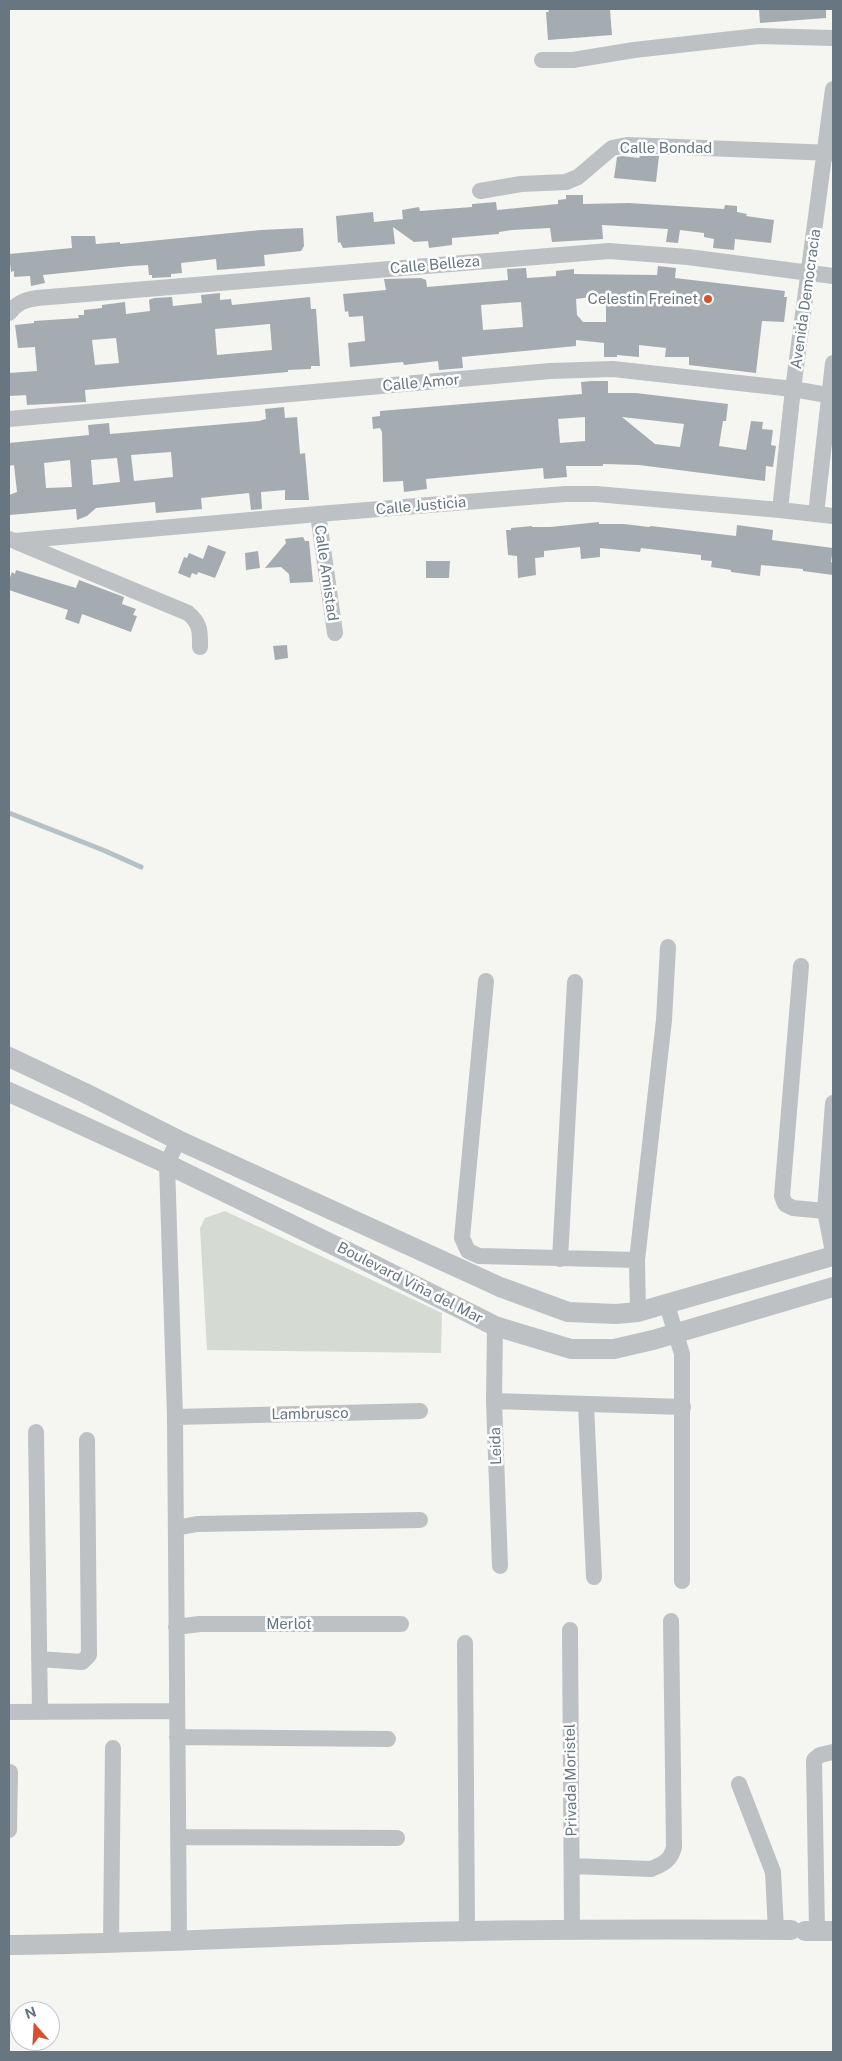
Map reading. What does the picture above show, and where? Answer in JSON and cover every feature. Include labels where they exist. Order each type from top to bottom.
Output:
[{"type":"street","points":[[542,60],[572,60],[641,49],[759,36],[833,38]]},
{"type":"street","name":"Avenida Democracia","points":[[780,510],[809,272],[829,152],[833,89]]},
{"type":"street","name":"Calle Bondad","points":[[480,190],[521,184],[566,182],[578,177],[612,148],[626,145],[829,152]]},
{"type":"street","name":"Calle Belleza","points":[[9,313],[25,299],[609,250],[646,252],[833,276]]},
{"type":"street","points":[[816,514],[832,396],[833,362]]},
{"type":"street","name":"Calle Amor","points":[[9,419],[550,371],[613,369],[794,389],[832,396]]},
{"type":"street","name":"Calle Justicia","points":[[12,540],[565,494],[596,494],[833,516]]},
{"type":"street","name":"Calle Amistad","points":[[318,514],[335,633]]},
{"type":"street","points":[[12,540],[188,613],[196,620],[201,629],[200,647]]},
{"type":"street","points":[[638,1312],[637,1260],[664,1020],[668,947]]},
{"type":"street","points":[[801,966],[782,1196],[785,1204],[793,1208],[825,1211]]},
{"type":"street","points":[[486,981],[462,1238],[468,1250],[479,1256],[637,1260]]},
{"type":"street","points":[[560,1259],[575,982]]},
{"type":"street","name":"Boulevard Viña del Mar","points":[[9,1058],[85,1093],[178,1140],[508,1290],[568,1312],[616,1314],[638,1312],[667,1305],[681,1299],[833,1254]]},
{"type":"street","name":"Boulevard Viña del Mar","points":[[9,1092],[167,1164],[495,1326],[571,1349],[614,1349],[677,1334],[754,1309],[833,1287]]},
{"type":"street","points":[[833,1102],[825,1211],[833,1254]]},
{"type":"street","points":[[178,1140],[167,1164],[175,1417],[179,1941]]},
{"type":"street","points":[[667,1305],[682,1354],[682,1581]]},
{"type":"street","name":"Leida","points":[[495,1326],[494,1402],[500,1566]]},
{"type":"street","points":[[494,1402],[683,1407]]},
{"type":"street","points":[[586,1405],[594,1577]]},
{"type":"street","name":"Lambrusco","points":[[175,1417],[420,1411]]},
{"type":"street","points":[[36,1432],[40,1712]]},
{"type":"street","points":[[39,1659],[82,1662],[89,1655],[87,1440]]},
{"type":"street","points":[[176,1528],[197,1524],[420,1520]]},
{"type":"street","points":[[572,1866],[651,1869],[662,1865],[671,1858],[674,1847],[671,1620]]},
{"type":"street","name":"Merlot","points":[[176,1627],[200,1624],[401,1624]]},
{"type":"street","name":"Privada Moristel","points":[[570,1630],[572,1930]]},
{"type":"street","points":[[465,1643],[467,1932]]},
{"type":"street","points":[[9,1712],[177,1711]]},
{"type":"street","points":[[177,1737],[388,1739]]},
{"type":"street","points":[[111,1944],[113,1748]]},
{"type":"street","points":[[804,1931],[814,1760],[820,1755],[833,1752]]},
{"type":"street","points":[[9,1830],[10,1772]]},
{"type":"street","points":[[739,1784],[773,1872],[804,1931]]},
{"type":"street","points":[[178,1837],[397,1838]]},
{"type":"street","points":[[9,1945],[111,1944],[356,1934],[572,1930],[804,1931]]},
{"type":"shaded area","points":[[225,1211],[442,1313],[441,1353],[207,1350],[200,1228],[205,1218]]},
{"type":"building","points":[[548,9],[610,10],[612,35],[548,40],[546,12],[549,12]]},
{"type":"building","points":[[759,9],[826,9],[826,18],[760,23]]},
{"type":"building","points":[[640,156],[659,156],[656,182],[614,178],[617,157],[639,158]]},
{"type":"building","points":[[566,195],[583,195],[583,204],[629,203],[724,209],[725,205],[737,206],[737,212],[747,214],[746,216],[774,220],[771,243],[735,239],[734,250],[713,248],[714,239],[704,237],[704,233],[680,230],[678,243],[666,242],[668,229],[602,225],[603,239],[552,242],[550,228],[512,230],[499,232],[499,234],[452,238],[452,245],[429,248],[428,241],[414,242],[393,227],[395,244],[343,248],[340,242],[338,243],[336,216],[373,212],[374,222],[403,219],[402,210],[419,207],[420,211],[472,207],[472,204],[496,202],[497,210],[558,204],[558,200],[566,199]]},
{"type":"building","points":[[303,228],[304,246],[301,251],[264,255],[265,266],[217,270],[216,259],[181,263],[182,273],[171,274],[171,277],[152,278],[152,275],[149,275],[148,265],[131,266],[43,275],[45,283],[31,286],[30,276],[14,277],[14,271],[11,272],[9,254],[72,248],[71,236],[95,236],[96,244],[120,242],[120,244],[261,230]]},
{"type":"building","points":[[658,266],[676,268],[675,278],[785,291],[784,297],[787,297],[784,322],[762,321],[756,373],[689,365],[689,357],[665,357],[666,348],[639,345],[639,357],[617,355],[617,357],[604,357],[604,343],[576,340],[576,346],[462,357],[463,368],[439,370],[438,361],[404,365],[403,362],[350,367],[348,343],[365,341],[363,316],[349,317],[348,311],[345,312],[343,294],[386,290],[384,279],[421,278],[426,280],[427,287],[508,280],[507,269],[526,268],[527,278],[556,276],[556,271],[574,269],[574,274],[657,275]],"holes":[[[606,295],[606,322],[583,322],[577,315],[576,299]],[[521,302],[523,327],[483,330],[481,305]]]},
{"type":"building","points":[[220,293],[220,300],[231,299],[232,305],[310,297],[311,309],[316,309],[320,366],[311,366],[311,369],[288,370],[288,372],[85,390],[86,402],[27,405],[26,395],[9,396],[9,373],[37,371],[35,347],[18,348],[15,325],[34,323],[34,321],[79,318],[78,315],[84,315],[84,310],[125,302],[126,314],[150,311],[149,300],[154,298],[172,297],[173,306],[202,303],[201,295]],"holes":[[[270,324],[272,350],[217,355],[215,329]],[[116,338],[119,363],[95,365],[92,340]]]},
{"type":"building","points":[[608,381],[608,393],[636,393],[728,404],[726,421],[723,421],[719,446],[746,450],[751,421],[763,422],[762,429],[773,430],[771,445],[776,446],[773,467],[766,466],[765,481],[639,465],[603,464],[603,466],[566,466],[567,477],[544,479],[543,468],[426,479],[427,489],[404,492],[403,481],[383,482],[382,432],[380,428],[373,429],[372,417],[380,416],[380,411],[582,394],[581,382]],"holes":[[[585,417],[585,441],[560,443],[558,419]],[[622,417],[684,424],[680,447],[655,444]]]},
{"type":"building","points":[[284,407],[285,418],[297,417],[300,454],[305,453],[309,500],[285,500],[285,490],[261,492],[262,509],[251,510],[249,493],[201,498],[202,509],[156,513],[155,502],[96,508],[87,516],[77,520],[76,509],[10,515],[9,495],[17,492],[14,465],[9,466],[9,443],[89,435],[88,425],[109,423],[110,434],[259,421],[266,419],[265,409]],"holes":[[[171,452],[173,477],[134,481],[131,455]],[[117,458],[120,482],[93,485],[91,460]],[[70,460],[72,487],[46,488],[44,463]]]},
{"type":"building","points":[[599,522],[599,524],[651,526],[736,536],[737,525],[773,530],[772,540],[833,548],[831,562],[833,563],[833,575],[803,571],[803,569],[761,565],[760,576],[731,572],[731,570],[711,567],[712,561],[701,560],[701,555],[641,548],[640,552],[600,548],[600,557],[581,559],[580,547],[544,551],[544,557],[535,558],[536,575],[518,578],[517,556],[508,555],[506,530],[532,526],[550,527]]},
{"type":"building","points":[[303,537],[305,541],[309,541],[313,582],[290,583],[289,574],[281,567],[265,568],[286,543],[285,539]]},
{"type":"building","points":[[208,545],[226,552],[215,578],[198,572],[197,575],[192,573],[190,578],[178,573],[184,557],[187,558],[189,553],[203,559]]},
{"type":"building","points":[[258,551],[260,568],[246,570],[245,553]]},
{"type":"building","points":[[426,561],[450,561],[449,578],[426,578]]},
{"type":"building","points":[[16,570],[76,588],[79,580],[124,597],[122,604],[136,609],[133,615],[137,616],[131,632],[82,614],[79,624],[65,619],[68,610],[9,590],[9,580],[12,572],[15,574]]},
{"type":"building","points":[[287,645],[288,658],[275,660],[273,646]]},
{"type":"waterway","points":[[9,813],[141,867]]},
{"type":"place","name":"Celestin Freinet","points":[[708,299]]}]
